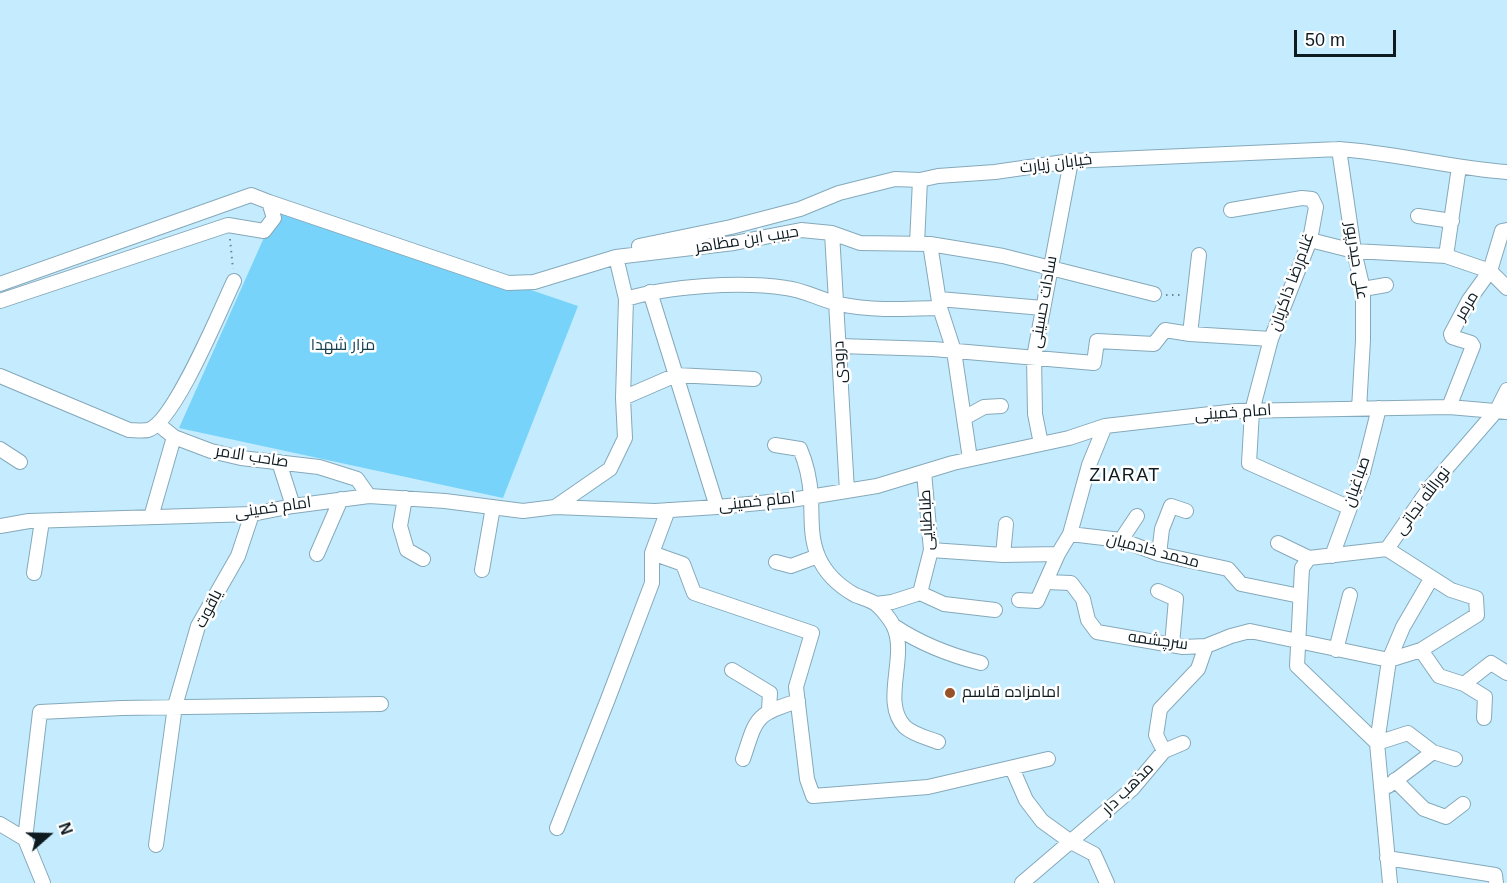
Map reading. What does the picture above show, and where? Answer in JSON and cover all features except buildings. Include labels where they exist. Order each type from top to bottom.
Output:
[{"type":"street","name":"خیابان زیارت","points":[[616,257],[633,247],[731,227],[800,208],[839,193],[895,179],[920,180],[938,176],[995,172],[1071,160],[1339,149],[1507,172]]},
{"type":"street","name":"علی حیدرپور","points":[[1339,149],[1354,251],[1363,289],[1359,409]]},
{"type":"street","name":"سادات حسینی","points":[[1041,444],[1035,414],[1034,357],[1071,160]]},
{"type":"street","points":[[1446,256],[1459,167]]},
{"type":"street","points":[[920,180],[923,244],[954,351],[970,459]]},
{"type":"street","points":[[0,284],[251,195],[508,284],[534,282],[616,257],[626,299],[623,398],[625,438],[610,469],[555,507]]},
{"type":"street","name":"غلام‌رضا ذاکریان","points":[[1231,210],[1302,198],[1312,199],[1316,207],[1310,240],[1271,339],[1252,411],[1250,464],[1348,507]]},
{"type":"street","points":[[0,301],[228,225],[264,231],[274,218],[269,202]]},
{"type":"street","points":[[1419,216],[1452,221]]},
{"type":"street","name":"حبیب ابن مظاهر","points":[[616,257],[699,248],[801,230],[832,233],[860,243],[923,244],[1004,256],[1154,294]]},
{"type":"street","name":"مرمر","points":[[1449,407],[1473,346],[1471,343],[1452,337],[1451,334],[1469,300],[1490,271],[1497,240],[1502,231],[1507,230]]},
{"type":"street","name":"درودی","points":[[832,233],[847,491]]},
{"type":"street","points":[[1310,240],[1354,251],[1446,256],[1490,271],[1507,288]]},
{"type":"street","points":[[1190,334],[1199,255]]},
{"type":"street","points":[[0,376],[129,430],[148,430],[158,424],[186,385],[234,281]]},
{"type":"street","points":[[626,299],[650,292],[732,284],[787,288],[860,308],[940,303],[1043,308]]},
{"type":"street","points":[[1363,289],[1386,285]]},
{"type":"street","points":[[650,292],[717,507]]},
{"type":"street","points":[[839,346],[954,351],[1094,363],[1097,341],[1154,344],[1165,330],[1190,334],[1271,339]]},
{"type":"street","points":[[623,398],[676,375],[754,379]]},
{"type":"street","name":"نورالله نجاتی","points":[[1309,558],[1387,549],[1431,486],[1502,411],[1507,390]]},
{"type":"street","points":[[964,418],[984,407],[1001,406]]},
{"type":"street","name":"امام خمینی","points":[[0,526],[42,521],[252,514],[369,496],[524,511],[555,507],[668,510],[717,507],[877,486],[970,459],[1070,438],[1105,426],[1252,411],[1449,407],[1502,411]]},
{"type":"street","name":"صباغیان","points":[[1332,556],[1348,507],[1363,472],[1379,408]]},
{"type":"street","name":"صاحب الامر","points":[[158,424],[174,437],[211,451],[241,458],[318,467],[357,479],[369,496]]},
{"type":"street","points":[[1019,600],[1036,601],[1070,534],[1089,465],[1105,426]]},
{"type":"street","points":[[151,517],[174,437]]},
{"type":"street","points":[[775,445],[800,449],[807,466],[811,496],[811,530],[818,556],[833,579],[854,595],[876,604],[894,626],[918,642],[957,657],[981,663]]},
{"type":"street","points":[[0,449],[20,462]]},
{"type":"street","points":[[279,462],[293,506]]},
{"type":"street","name":"طباطبایی","points":[[920,593],[931,550],[924,472]]},
{"type":"street","points":[[405,498],[400,526],[406,550],[423,559]]},
{"type":"street","points":[[317,554],[342,499]]},
{"type":"street","points":[[1159,554],[1162,529],[1171,506],[1186,511]]},
{"type":"street","points":[[482,570],[492,507]]},
{"type":"street","points":[[556,828],[652,583],[652,553],[668,510]]},
{"type":"street","name":"یاقوت","points":[[156,845],[175,706],[198,626],[238,556],[252,514]]},
{"type":"street","points":[[1121,540],[1137,516]]},
{"type":"street","points":[[34,573],[42,521]]},
{"type":"street","points":[[1003,555],[1006,524]]},
{"type":"street","name":"محمد خادمیان","points":[[1070,534],[1121,540],[1159,554],[1228,569],[1241,585],[1300,596]]},
{"type":"street","points":[[1278,543],[1309,558],[1302,568],[1297,666],[1377,743]]},
{"type":"street","points":[[1387,549],[1431,579],[1451,590],[1476,598],[1477,615],[1420,650],[1389,660]]},
{"type":"street","points":[[931,550],[1003,555],[1058,554]]},
{"type":"street","points":[[652,553],[683,564],[693,593],[812,633],[796,687],[807,779],[813,796],[928,787],[1048,759]]},
{"type":"street","points":[[776,562],[791,566],[818,556]]},
{"type":"street","points":[[1390,883],[1377,743],[1389,660],[1403,627],[1431,579]]},
{"type":"street","name":"سرچشمه","points":[[1046,582],[1071,583],[1083,599],[1088,620],[1097,632],[1172,645],[1206,646],[1250,631],[1389,660]]},
{"type":"street","points":[[1158,591],[1176,599],[1172,645]]},
{"type":"street","points":[[876,604],[892,602],[920,593],[944,604],[995,610]]},
{"type":"street","points":[[1336,650],[1350,595]]},
{"type":"street","points":[[894,626],[899,649],[895,707],[904,726],[938,742]]},
{"type":"street","name":"مذهب دار","points":[[1022,883],[1132,789],[1164,751],[1156,735],[1160,709],[1198,669],[1206,646]]},
{"type":"street","points":[[1420,650],[1439,676],[1464,684],[1485,697],[1484,718]]},
{"type":"street","points":[[1464,684],[1491,663],[1507,673]]},
{"type":"street","points":[[732,670],[770,693],[769,710]]},
{"type":"street","points":[[743,759],[755,723],[769,710],[798,701]]},
{"type":"street","points":[[43,883],[25,839],[40,712],[175,706],[381,704]]},
{"type":"street","points":[[1377,743],[1408,733],[1433,752],[1455,759]]},
{"type":"street","points":[[1164,751],[1183,743]]},
{"type":"street","points":[[1381,790],[1433,752]]},
{"type":"street","points":[[1012,768],[1026,800],[1042,821],[1071,842],[1094,854],[1107,883]]},
{"type":"street","points":[[1395,780],[1424,809],[1446,817],[1463,804]]},
{"type":"street","points":[[0,824],[25,839]]},
{"type":"street","points":[[1387,858],[1496,879]]},
{"type":"path","points":[[228,225],[234,281]]},
{"type":"path","points":[[1154,294],[1196,295]]},
{"type":"green space","name":"مزار شهدا","points":[[279,204],[578,306],[503,498],[179,428]]},
{"type":"place","name":"امامزاده قاسم","points":[[950,693]]},
{"type":"district","name":"ZIARAT","points":[[1125,476]]}]
